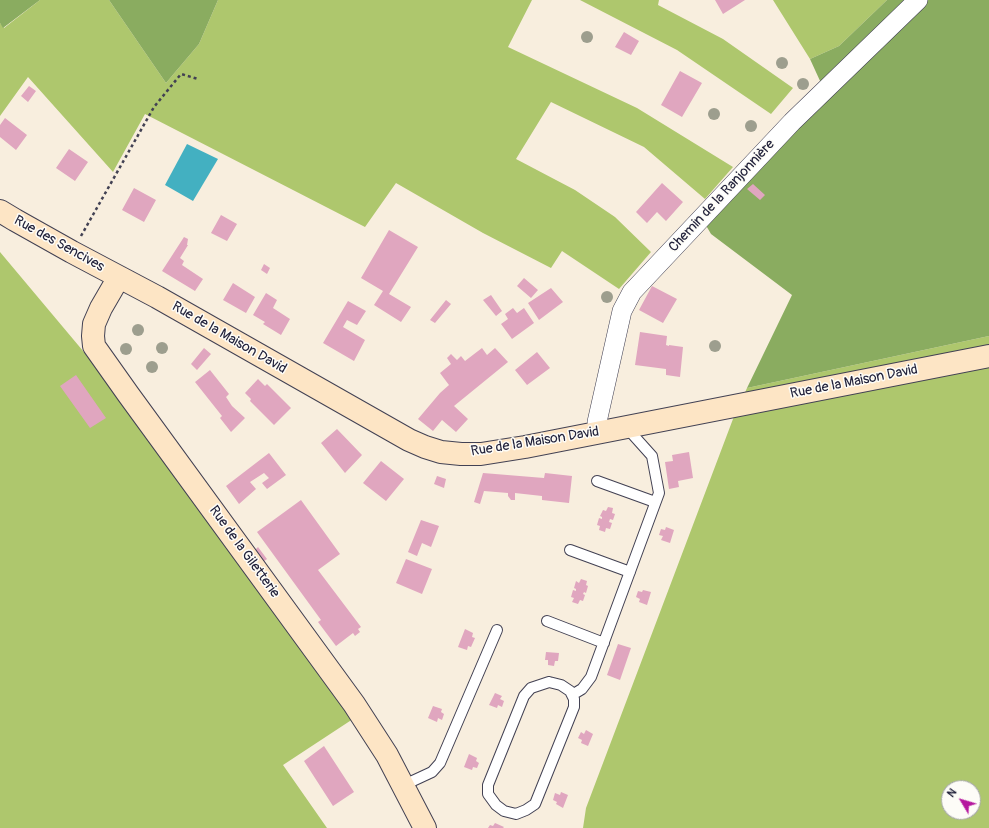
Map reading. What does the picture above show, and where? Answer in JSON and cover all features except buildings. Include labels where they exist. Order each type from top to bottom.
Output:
[{"type":"street","name":"Chemin de la Ranjonnière","points":[[599,432],[597,422],[622,311],[632,292],[792,122],[918,0]]},
{"type":"street","name":"Rue des Sencives","points":[[0,210],[14,220],[119,277]]},
{"type":"street","name":"Rue de la Maison David","points":[[119,277],[409,440],[441,452],[461,454],[481,454],[525,447],[989,356]]},
{"type":"street","name":"Rue de la Giletterie","points":[[119,277],[101,308],[94,324],[94,346],[354,704],[387,754],[425,828]]},
{"type":"lane","points":[[572,695],[582,689],[591,677],[659,493],[652,456],[626,427]]},
{"type":"lane","points":[[597,481],[655,502]]},
{"type":"lane","points":[[570,550],[630,572]]},
{"type":"lane","points":[[547,621],[604,643]]},
{"type":"lane","points":[[404,786],[432,772],[440,762],[497,630]]},
{"type":"lane","points":[[549,682],[561,685],[570,691],[572,695],[574,699],[574,707],[534,804],[526,810],[516,814],[504,811],[496,805],[488,794],[488,785],[524,696],[531,688],[549,682]]},
{"type":"path","points":[[72,252],[154,107],[181,74],[198,79]]},
{"type":"green space","points":[[0,0],[40,0],[3,28],[0,23]]},
{"type":"green space","points":[[40,0],[109,0],[166,83],[199,44],[218,0],[532,0],[508,47],[637,108],[733,167],[705,199],[644,147],[551,102],[516,159],[575,190],[615,217],[651,252],[619,289],[562,251],[551,268],[483,233],[396,183],[365,227],[145,114],[113,172],[28,77],[0,116],[0,23],[4,28]]},
{"type":"green space","points":[[109,0],[218,0],[199,44],[166,83]]},
{"type":"green space","points":[[580,0],[659,0],[658,5],[723,39],[793,88],[771,114],[677,50]]},
{"type":"green space","points":[[773,0],[887,0],[839,46],[810,59]]},
{"type":"green space","points":[[887,0],[989,0],[989,336],[747,388],[792,295],[711,234],[704,222],[826,94],[810,59],[839,46]]},
{"type":"green space","points":[[0,252],[99,370],[356,717],[283,765],[327,828],[0,828]]},
{"type":"green space","points":[[989,336],[989,828],[583,828],[586,808],[733,419],[747,388]]},
{"type":"water","points":[[187,144],[218,159],[193,201],[165,185]]}]
